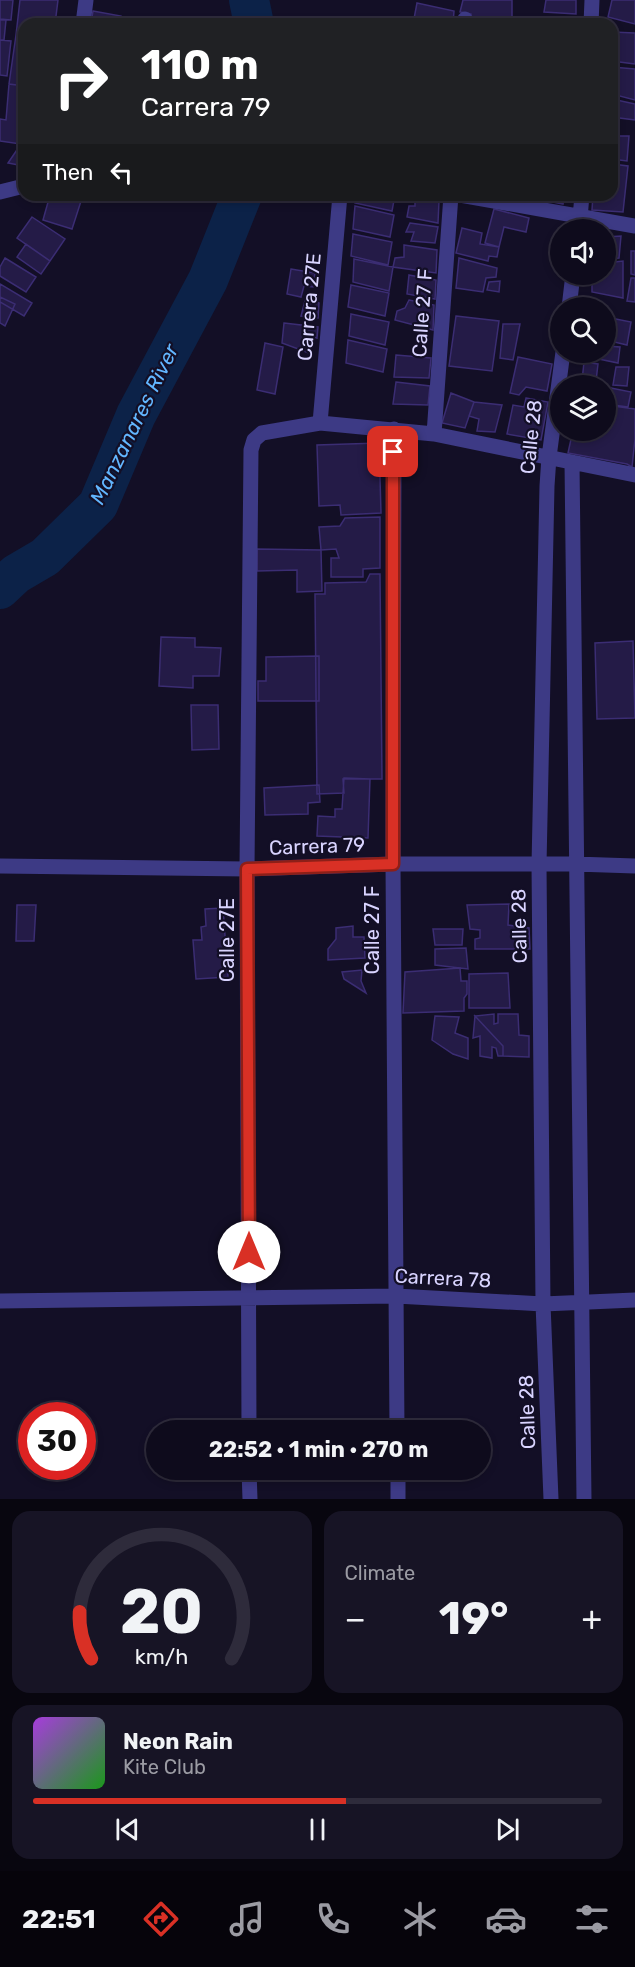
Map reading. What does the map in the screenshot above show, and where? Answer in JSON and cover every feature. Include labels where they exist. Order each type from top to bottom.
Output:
[{"type":"street","points":[[84,18],[86,0]]},
{"type":"street","points":[[591,18],[592,0]]},
{"type":"street","points":[[0,192],[18,188]]},
{"type":"street","name":"Carrera 27E","points":[[320,423],[339,201]]},
{"type":"street","name":"Calle 27 F","points":[[434,434],[451,201]]},
{"type":"street","points":[[486,201],[563,219]]},
{"type":"street","points":[[580,219],[582,201]]},
{"type":"street","points":[[616,225],[635,226]]},
{"type":"street","name":"Calle 28","points":[[551,1499],[543,1304],[539,865],[549,457],[562,363]]},
{"type":"street","points":[[320,423],[434,434],[635,475]]},
{"type":"street","name":"Calle 27E","points":[[249,1420],[247,869],[251,450],[254,440],[262,433],[320,423]]},
{"type":"street","name":"Calle 27 F","points":[[394,429],[393,864],[397,1420]]},
{"type":"street","points":[[572,462],[584,1499]]},
{"type":"street","name":"Carrera 79","points":[[0,866],[247,869],[393,864],[635,866]]},
{"type":"street","name":"Carrera 78","points":[[0,1302],[396,1296],[543,1304],[635,1300]]},
{"type":"street","points":[[249,1480],[250,1499]]},
{"type":"street","points":[[398,1480],[398,1499]]},
{"type":"building","points":[[0,0],[13,0],[11,20],[0,19]]},
{"type":"building","points":[[20,0],[58,0],[56,18],[18,18],[18,35],[16,35]]},
{"type":"building","points":[[463,0],[512,0],[512,18],[471,18],[471,14],[460,12]]},
{"type":"building","points":[[546,0],[576,0],[576,14],[544,12]]},
{"type":"building","points":[[612,0],[635,0],[635,24],[608,17]]},
{"type":"building","points":[[417,3],[454,11],[453,18],[414,18]]},
{"type":"building","points":[[93,11],[121,16],[121,18],[92,18]]},
{"type":"building","points":[[0,20],[6,20],[4,40],[0,40]]},
{"type":"building","points":[[618,32],[635,33],[635,64],[618,62]]},
{"type":"building","points":[[16,35],[18,35],[18,85],[9,84]]},
{"type":"building","points":[[0,40],[11,41],[7,76],[0,75]]},
{"type":"building","points":[[618,68],[635,69],[635,100],[618,96]]},
{"type":"building","points":[[9,84],[18,85],[18,144],[0,141],[0,119],[6,120]]},
{"type":"building","points":[[618,100],[635,104],[635,120],[618,118]]},
{"type":"building","points":[[618,136],[629,136],[627,161],[618,160]]},
{"type":"building","points":[[18,148],[18,165],[8,163]]},
{"type":"building","points":[[618,165],[628,166],[623,212],[592,210],[593,201],[618,201]]},
{"type":"building","points":[[48,201],[81,201],[72,229],[43,220]]},
{"type":"building","points":[[355,201],[394,201],[392,211],[355,203]]},
{"type":"building","points":[[415,201],[439,201],[438,223],[407,217],[409,206],[415,206]]},
{"type":"building","points":[[355,206],[394,215],[390,237],[353,229]]},
{"type":"building","points":[[494,209],[529,218],[526,232],[504,227],[499,247],[485,243]]},
{"type":"building","points":[[32,217],[65,239],[50,261],[17,238]]},
{"type":"building","points":[[410,223],[438,227],[435,243],[411,241],[414,232],[406,232]]},
{"type":"building","points":[[462,228],[482,233],[480,244],[499,247],[497,257],[489,256],[488,261],[456,253]]},
{"type":"building","points":[[353,234],[392,242],[388,265],[351,256]]},
{"type":"building","points":[[616,236],[621,236],[619,258],[616,258]]},
{"type":"building","points":[[26,244],[50,261],[41,274],[17,257]]},
{"type":"building","points":[[404,245],[437,250],[436,273],[393,267],[395,258],[404,257]]},
{"type":"building","points":[[631,251],[635,251],[635,275],[631,274]]},
{"type":"building","points":[[5,258],[36,277],[26,292],[0,276],[0,267]]},
{"type":"building","points":[[459,258],[497,268],[496,277],[486,278],[483,292],[456,288]]},
{"type":"building","points":[[354,259],[393,267],[389,291],[353,282]]},
{"type":"building","points":[[623,261],[623,298],[592,292],[592,285],[616,285],[616,262]]},
{"type":"building","points":[[291,269],[315,273],[313,287],[304,286],[301,297],[287,294]]},
{"type":"building","points":[[409,275],[436,280],[435,299],[407,294]]},
{"type":"building","points":[[631,278],[635,278],[635,302],[627,301]]},
{"type":"building","points":[[500,281],[499,292],[487,290],[489,282]]},
{"type":"building","points":[[0,284],[32,303],[24,316],[0,302]]},
{"type":"building","points":[[351,285],[389,293],[385,316],[348,307]]},
{"type":"building","points":[[0,297],[15,304],[5,326],[0,323]]},
{"type":"building","points":[[306,297],[319,303],[318,318],[301,316]]},
{"type":"building","points":[[409,300],[434,305],[433,330],[395,320],[397,311],[405,308]]},
{"type":"building","points":[[351,314],[389,322],[385,345],[349,336]]},
{"type":"building","points":[[456,316],[499,321],[492,371],[449,366]]},
{"type":"building","points":[[616,319],[631,322],[627,345],[616,342]]},
{"type":"building","points":[[284,323],[318,327],[317,338],[312,337],[309,353],[282,343]]},
{"type":"building","points":[[503,324],[520,324],[513,360],[500,358]]},
{"type":"building","points":[[348,340],[387,349],[383,372],[346,363]]},
{"type":"building","points":[[265,343],[283,347],[275,394],[257,390]]},
{"type":"building","points":[[616,347],[620,347],[618,363],[616,363]]},
{"type":"building","points":[[396,355],[431,358],[429,378],[394,377]]},
{"type":"building","points":[[518,357],[552,364],[547,391],[526,387],[519,395],[510,393]]},
{"type":"building","points":[[584,363],[598,364],[597,375],[583,375]]},
{"type":"building","points":[[616,367],[629,367],[627,386],[616,385]]},
{"type":"building","points":[[396,382],[430,386],[428,405],[393,404]]},
{"type":"building","points":[[616,389],[631,392],[628,407],[616,405]]},
{"type":"building","points":[[451,393],[474,402],[465,428],[442,423]]},
{"type":"building","points":[[526,398],[548,402],[541,440],[507,434],[513,405],[524,407]]},
{"type":"building","points":[[474,402],[502,405],[495,432],[477,431],[479,419],[469,416]]},
{"type":"building","points":[[616,406],[635,409],[632,467],[627,464],[568,453],[571,441],[616,441]]},
{"type":"building","points":[[379,443],[381,513],[341,515],[340,505],[319,506],[317,445]]},
{"type":"building","points":[[380,517],[380,568],[363,569],[363,577],[331,577],[331,558],[339,558],[336,549],[321,550],[319,527],[340,526],[345,518]]},
{"type":"building","points":[[257,549],[321,550],[322,591],[297,592],[297,570],[257,571]]},
{"type":"building","points":[[370,574],[380,574],[382,779],[343,779],[344,793],[317,794],[315,594],[325,594],[325,583],[366,582]]},
{"type":"building","points":[[161,637],[195,638],[195,647],[221,648],[219,676],[193,676],[193,688],[159,686]]},
{"type":"building","points":[[633,641],[635,718],[597,719],[595,643]]},
{"type":"building","points":[[319,656],[319,701],[258,701],[258,681],[266,681],[266,657]]},
{"type":"building","points":[[191,705],[218,705],[219,749],[192,750]]},
{"type":"building","points":[[344,778],[370,779],[368,838],[317,836],[318,816],[335,817],[335,809],[342,809]]},
{"type":"building","points":[[319,785],[320,802],[308,803],[308,814],[265,815],[264,788]]},
{"type":"building","points":[[509,904],[508,925],[529,928],[530,949],[475,949],[475,939],[480,938],[480,930],[470,929],[467,905]]},
{"type":"building","points":[[17,905],[36,905],[34,941],[16,941]]},
{"type":"building","points":[[223,908],[228,977],[196,979],[193,940],[202,940],[201,927],[206,926],[205,909]]},
{"type":"building","points":[[353,926],[353,937],[364,937],[365,958],[328,960],[328,949],[336,939],[336,928]]},
{"type":"building","points":[[433,929],[463,929],[462,945],[435,945]]},
{"type":"building","points":[[466,948],[468,969],[435,965],[435,949]]},
{"type":"building","points":[[460,968],[461,981],[467,981],[464,1011],[403,1013],[405,972]]},
{"type":"building","points":[[362,970],[361,981],[366,993],[344,979],[342,972]]},
{"type":"building","points":[[508,973],[510,1008],[469,1008],[469,974]]},
{"type":"building","points":[[494,1014],[494,1024],[498,1023],[498,1014],[518,1014],[519,1035],[529,1036],[529,1057],[503,1056],[503,1046],[475,1016]]},
{"type":"building","points":[[435,1016],[459,1017],[455,1033],[468,1038],[468,1059],[453,1054],[432,1040]]},
{"type":"building","points":[[475,1016],[503,1046],[503,1056],[498,1056],[496,1048],[492,1047],[492,1058],[480,1056],[480,1036],[473,1038]]},
{"type":"waterway","name":"Manzanares River","points":[[249,0],[253,18]]},
{"type":"waterway","name":"Manzanares River","points":[[0,589],[16,574],[45,557],[98,505],[136,415],[208,280],[240,201]]},
{"type":"route","points":[[249,1252],[247,869],[393,864],[393,452]]}]
